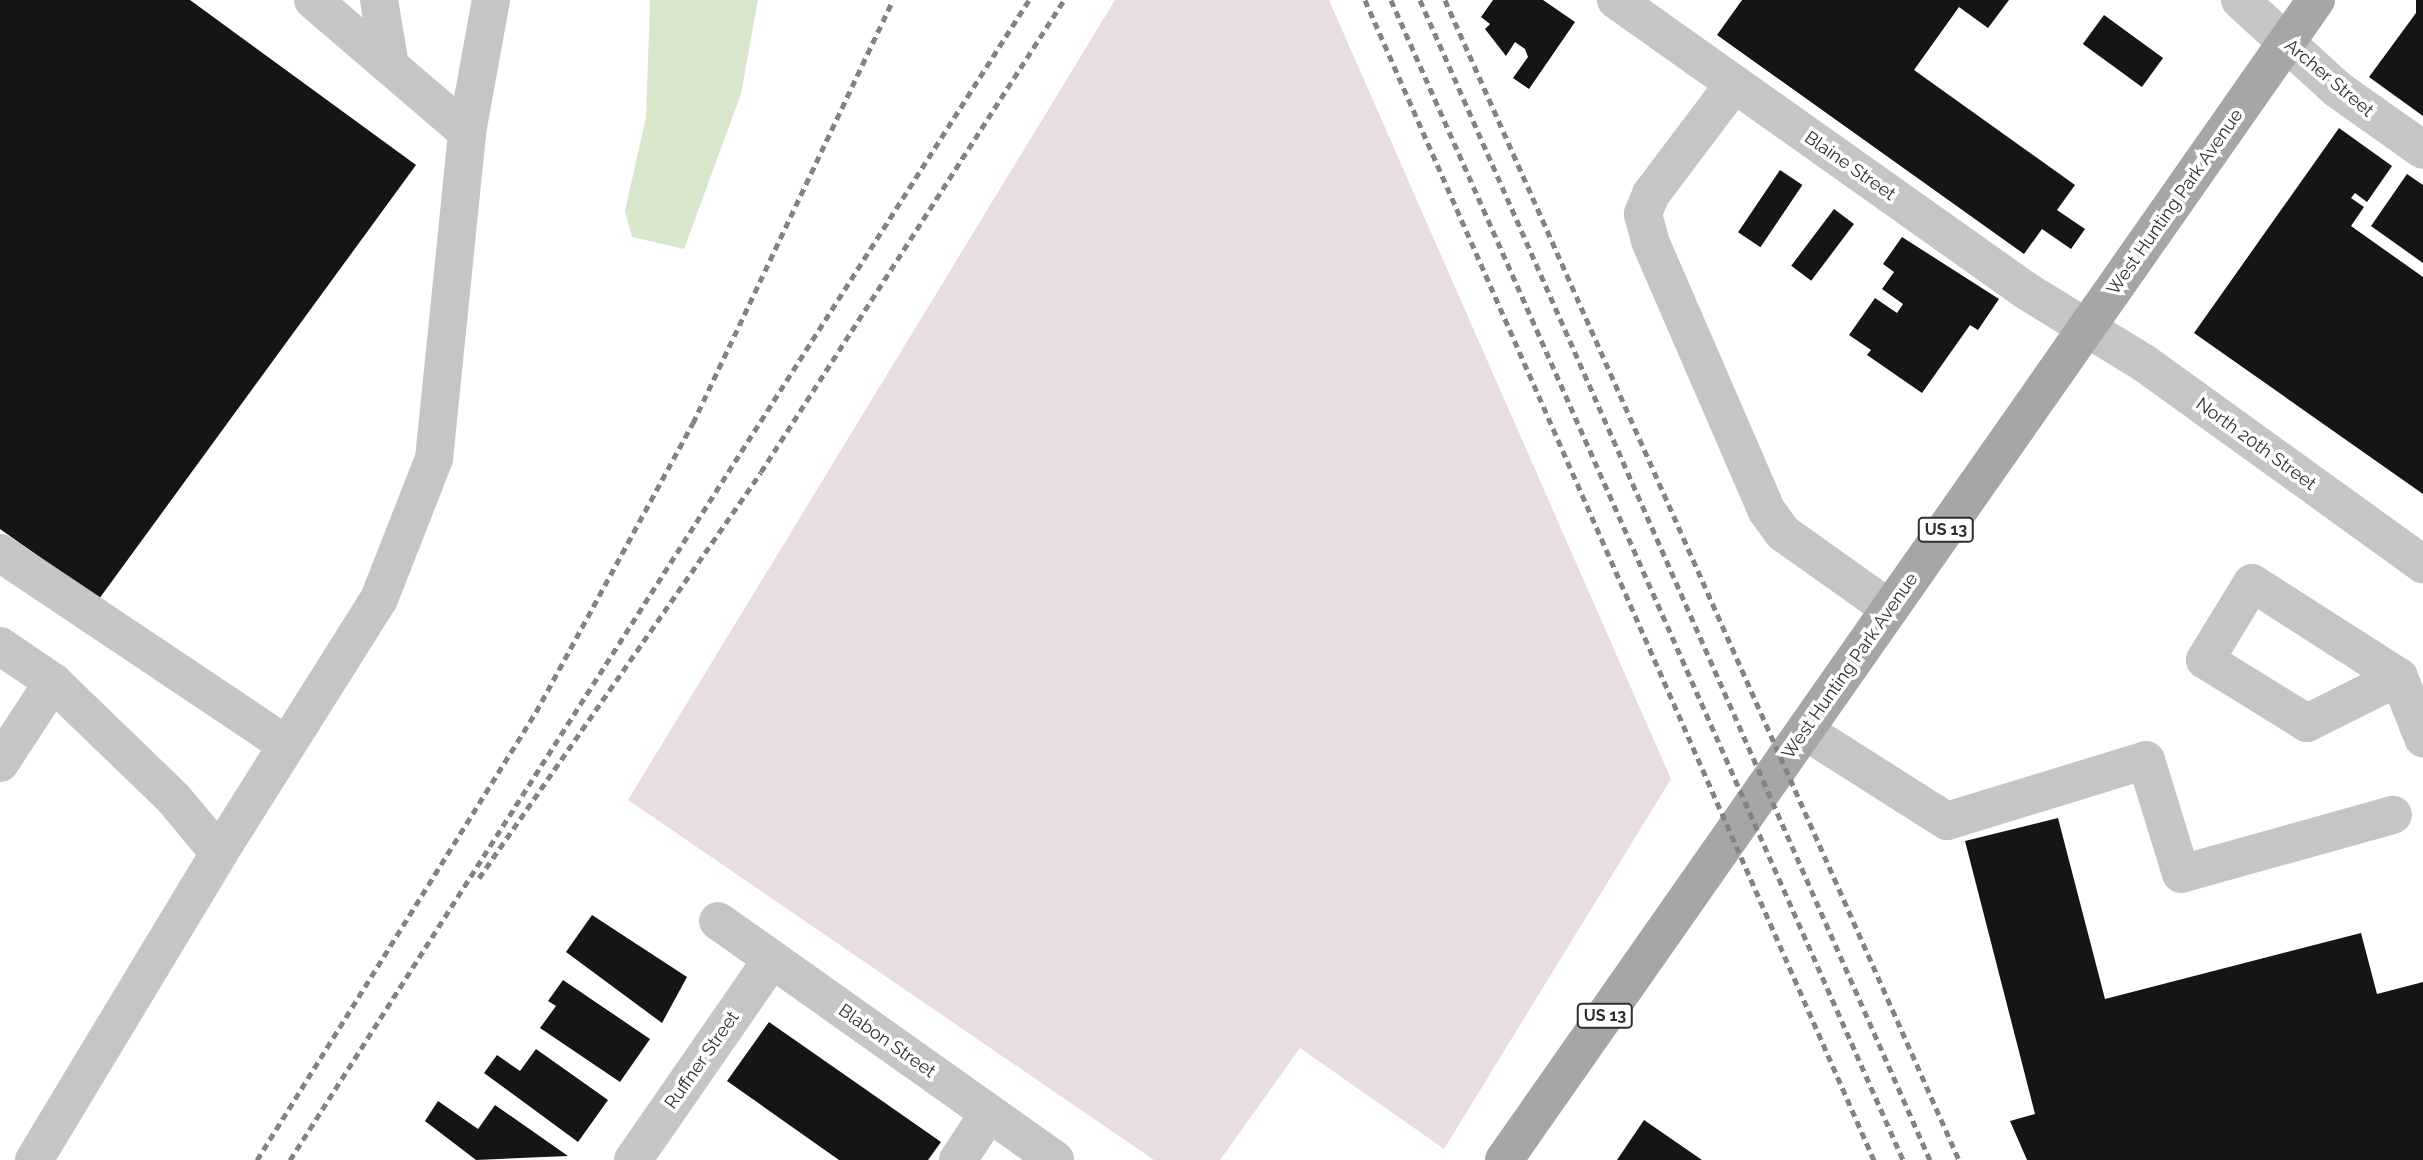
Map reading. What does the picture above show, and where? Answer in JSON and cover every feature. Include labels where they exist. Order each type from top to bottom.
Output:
[{"type":"main road","name":"West Hunting Park Avenue","points":[[1504,1160],[2316,0]]},
{"type":"street","points":[[313,0],[467,132]]},
{"type":"street","points":[[379,0],[390,66]]},
{"type":"street","points":[[34,1160],[219,853],[379,599],[434,459],[467,132],[491,0]]},
{"type":"street","name":"Blaine Street","points":[[1616,0],[2087,329]]},
{"type":"street","name":"Archer Street","points":[[2240,0],[2337,89],[2423,150]]},
{"type":"street","points":[[1734,84],[1651,194],[1643,214],[1650,241],[1767,511],[1783,533],[1890,609]]},
{"type":"street","name":"North 20th Street","points":[[2087,329],[2144,363],[2423,564]]},
{"type":"street","points":[[0,552],[287,745]]},
{"type":"street","points":[[2399,677],[2307,723],[2205,660],[2252,583],[2399,677],[2423,737]]},
{"type":"street","points":[[0,646],[53,682],[174,799],[219,853]]},
{"type":"street","points":[[0,763],[53,682]]},
{"type":"street","points":[[1805,731],[1947,821],[2146,760],[2180,874],[2393,815]]},
{"type":"street","name":"Blabon Street","points":[[718,921],[1055,1160]]},
{"type":"street","name":"Ruffner Street","points":[[633,1160],[772,959]]},
{"type":"street","points":[[958,1160],[989,1114]]},
{"type":"shaded area","points":[[650,0],[758,0],[741,94],[684,249],[632,237],[625,211],[646,117]]},
{"type":"shaded area","points":[[1115,0],[1329,0],[1671,779],[1444,1149],[1300,1048],[1220,1160],[1154,1160],[628,800]]},
{"type":"building","points":[[0,0],[190,0],[416,165],[99,599],[0,529]]},
{"type":"building","points":[[1493,0],[1543,0],[1575,22],[1529,89],[1513,78],[1528,57],[1525,49],[1515,42],[1506,56],[1485,29],[1490,24],[1481,17]]},
{"type":"building","points":[[1742,0],[2009,0],[1988,28],[1959,7],[1914,70],[2075,185],[2057,210],[2085,229],[2071,249],[2042,229],[2024,254],[1717,35]]},
{"type":"building","points":[[2416,0],[2423,0],[2423,116],[2369,77],[2416,13]]},
{"type":"building","points":[[2104,15],[2163,58],[2142,87],[2083,44]]},
{"type":"building","points":[[2339,128],[2392,166],[2367,202],[2355,193],[2351,198],[2364,207],[2351,226],[2423,277],[2423,494],[2194,333]]},
{"type":"building","points":[[1780,170],[1802,185],[1760,247],[1738,232]]},
{"type":"building","points":[[2407,174],[2423,185],[2423,263],[2371,226]]},
{"type":"building","points":[[1834,209],[1854,224],[1811,281],[1791,266]]},
{"type":"building","points":[[1902,237],[1999,299],[1978,330],[1970,325],[1922,393],[1867,355],[1871,350],[1849,335],[1875,298],[1897,313],[1903,304],[1882,289],[1894,272],[1883,264]]},
{"type":"building","points":[[2058,818],[2105,999],[2361,933],[2377,994],[2423,982],[2423,1160],[2027,1160],[2010,1121],[2035,1114],[1965,841]]},
{"type":"building","points":[[592,915],[687,977],[662,1023],[566,952]]},
{"type":"building","points":[[563,980],[650,1039],[620,1082],[540,1028],[556,1006],[548,1001]]},
{"type":"building","points":[[769,1022],[941,1142],[928,1160],[839,1160],[727,1081]]},
{"type":"building","points":[[536,1049],[608,1100],[578,1142],[484,1073],[497,1055],[520,1071]]},
{"type":"building","points":[[438,1101],[478,1129],[495,1105],[568,1156],[476,1160],[425,1121]]},
{"type":"building","points":[[1644,1120],[1702,1160],[1617,1160]]},
{"type":"railway","points":[[257,1160],[536,712],[693,423],[893,0]]},
{"type":"railway","points":[[290,1160],[1029,0]]},
{"type":"railway","points":[[479,878],[761,472],[1064,0]]},
{"type":"railway","points":[[1365,0],[1874,1160]]},
{"type":"railway","points":[[1391,0],[1903,1160]]},
{"type":"railway","points":[[1420,0],[1930,1160]]},
{"type":"railway","points":[[1445,0],[1959,1160]]}]
